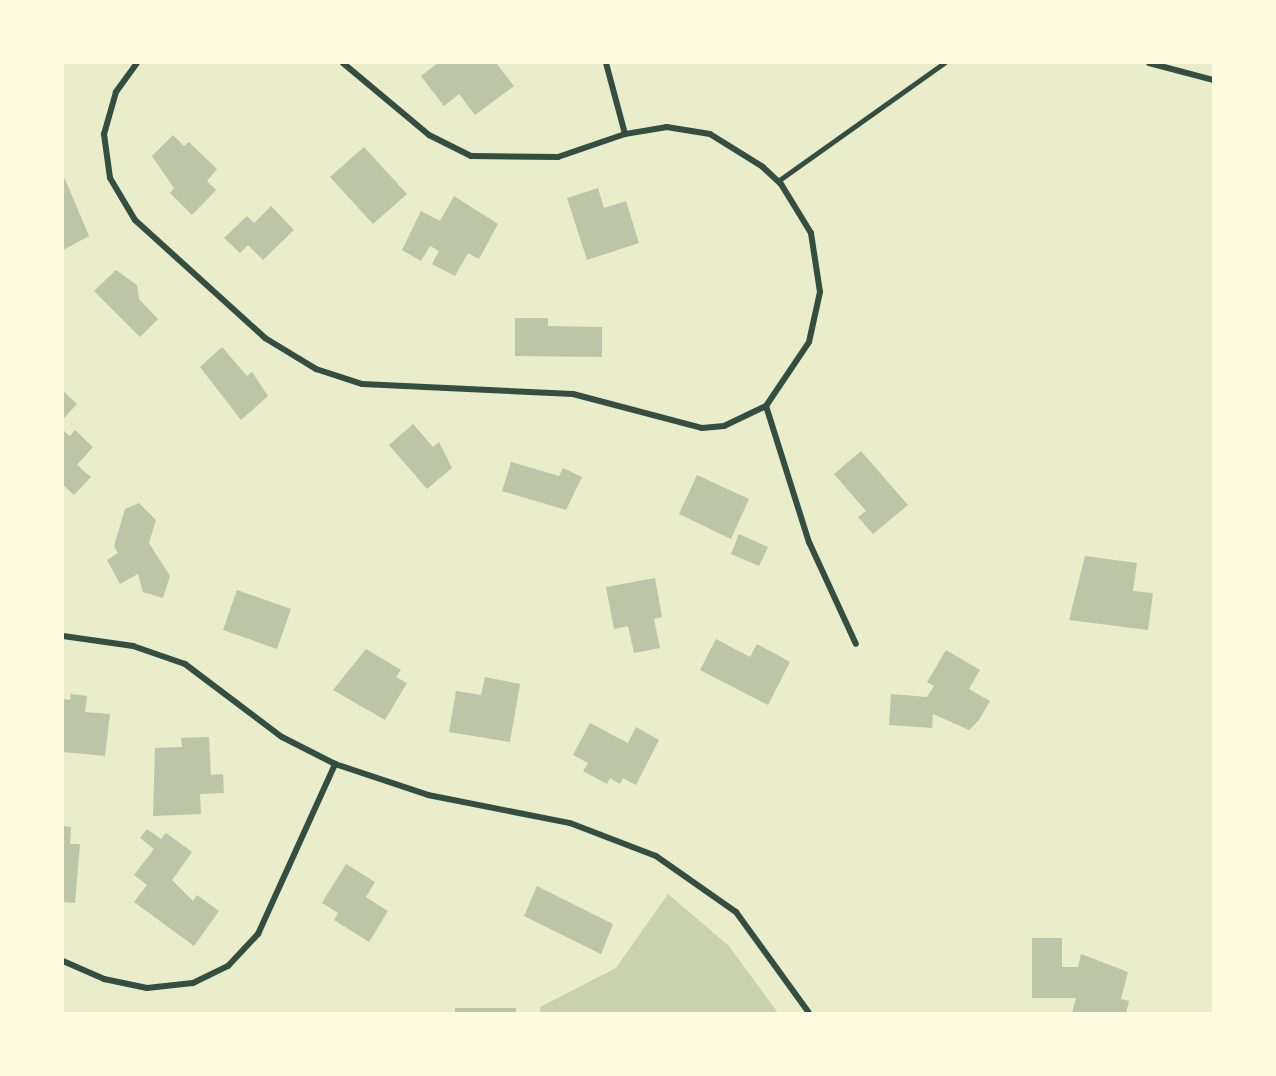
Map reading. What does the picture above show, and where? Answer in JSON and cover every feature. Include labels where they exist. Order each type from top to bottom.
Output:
[{"type":"street","points":[[137,63],[116,92],[104,134],[110,178],[130,211],[172,257],[265,338],[316,369],[362,384],[573,394],[702,428],[724,426],[766,406],[809,342],[820,292],[810,233],[778,181],[744,152],[710,134],[668,126],[625,134],[558,158],[471,156],[429,135],[343,63]]},
{"type":"street","points":[[606,63],[625,134]]},
{"type":"street","points":[[1149,63],[1213,80]]},
{"type":"street","points":[[766,406],[809,542],[856,644]]},
{"type":"street","points":[[63,636],[133,646],[185,664],[282,737],[335,764],[428,795],[570,823],[656,856],[736,912],[809,1013]]},
{"type":"street","points":[[63,961],[104,979],[147,988],[193,983],[228,966],[258,934],[335,764]]},
{"type":"lane","points":[[778,181],[944,63]]},
{"type":"green space","points":[[668,894],[729,946],[778,1013],[540,1013],[540,1007],[616,968]]},
{"type":"building","points":[[438,63],[496,63],[514,86],[475,115],[459,94],[444,106],[421,76]]},
{"type":"building","points":[[173,135],[184,146],[189,142],[217,169],[207,181],[216,190],[192,215],[170,193],[174,188],[152,156]]},
{"type":"building","points":[[364,147],[407,194],[373,224],[330,177]]},
{"type":"building","points":[[65,179],[89,236],[63,250],[63,181]]},
{"type":"building","points":[[598,188],[604,208],[626,201],[639,243],[587,260],[567,198]]},
{"type":"building","points":[[454,196],[498,224],[479,259],[468,253],[455,276],[432,264],[439,251],[430,246],[421,261],[402,250],[421,211],[440,221]]},
{"type":"building","points":[[271,206],[294,230],[263,260],[248,245],[240,253],[224,238],[247,216],[254,223]]},
{"type":"building","points":[[116,270],[137,285],[139,299],[158,319],[140,337],[94,291]]},
{"type":"building","points":[[515,318],[548,318],[548,326],[602,327],[602,357],[515,356]]},
{"type":"building","points":[[222,347],[247,376],[252,372],[268,396],[241,420],[200,367]]},
{"type":"building","points":[[63,391],[77,404],[63,419]]},
{"type":"building","points":[[413,424],[433,447],[439,442],[452,468],[427,489],[389,445]]},
{"type":"building","points":[[63,430],[70,436],[75,430],[93,447],[77,465],[91,477],[74,495],[63,485]]},
{"type":"building","points":[[861,451],[908,505],[873,534],[858,517],[866,511],[834,474]]},
{"type":"building","points":[[511,462],[559,476],[563,468],[582,477],[566,510],[502,491]]},
{"type":"building","points":[[697,475],[749,499],[731,539],[679,514]]},
{"type":"building","points":[[139,503],[156,520],[149,543],[170,576],[163,598],[143,592],[138,574],[120,584],[107,560],[118,553],[114,546],[125,509]]},
{"type":"building","points":[[739,534],[768,547],[759,566],[731,554]]},
{"type":"building","points":[[1085,556],[1137,563],[1133,591],[1153,593],[1148,630],[1069,620]]},
{"type":"building","points":[[655,578],[662,617],[654,619],[660,648],[634,653],[628,626],[614,629],[606,587]]},
{"type":"building","points":[[237,590],[291,609],[277,649],[223,630]]},
{"type":"building","points":[[716,639],[750,657],[757,644],[790,662],[768,705],[700,670]]},
{"type":"building","points":[[366,649],[401,670],[396,677],[407,683],[385,720],[333,690]]},
{"type":"building","points":[[946,650],[980,670],[969,689],[990,701],[979,720],[969,730],[933,714],[932,728],[889,725],[891,694],[927,697],[934,686],[927,682]]},
{"type":"building","points":[[485,677],[520,684],[510,742],[449,732],[456,691],[481,695]]},
{"type":"building","points":[[71,694],[87,696],[85,712],[110,714],[105,756],[63,752],[63,699],[70,700]]},
{"type":"building","points":[[590,723],[628,743],[636,727],[659,740],[636,785],[623,778],[620,784],[610,778],[607,784],[583,771],[588,763],[573,755]]},
{"type":"building","points":[[209,737],[211,775],[223,774],[224,793],[200,794],[201,814],[153,816],[155,748],[182,747],[181,738]]},
{"type":"building","points":[[63,826],[71,827],[70,844],[80,844],[75,903],[63,902]]},
{"type":"building","points":[[147,829],[161,839],[166,833],[192,852],[172,880],[193,901],[197,895],[219,911],[194,946],[134,902],[147,885],[134,875],[154,849],[140,838]]},
{"type":"building","points":[[346,864],[375,882],[366,897],[388,911],[369,942],[334,920],[338,913],[322,903]]},
{"type":"building","points":[[537,886],[613,924],[601,954],[524,916]]},
{"type":"building","points":[[1032,938],[1062,938],[1062,967],[1078,967],[1081,954],[1128,972],[1121,999],[1129,1001],[1126,1013],[1072,1013],[1076,998],[1032,998]]},
{"type":"building","points":[[455,1008],[516,1008],[516,1013],[455,1013]]}]
